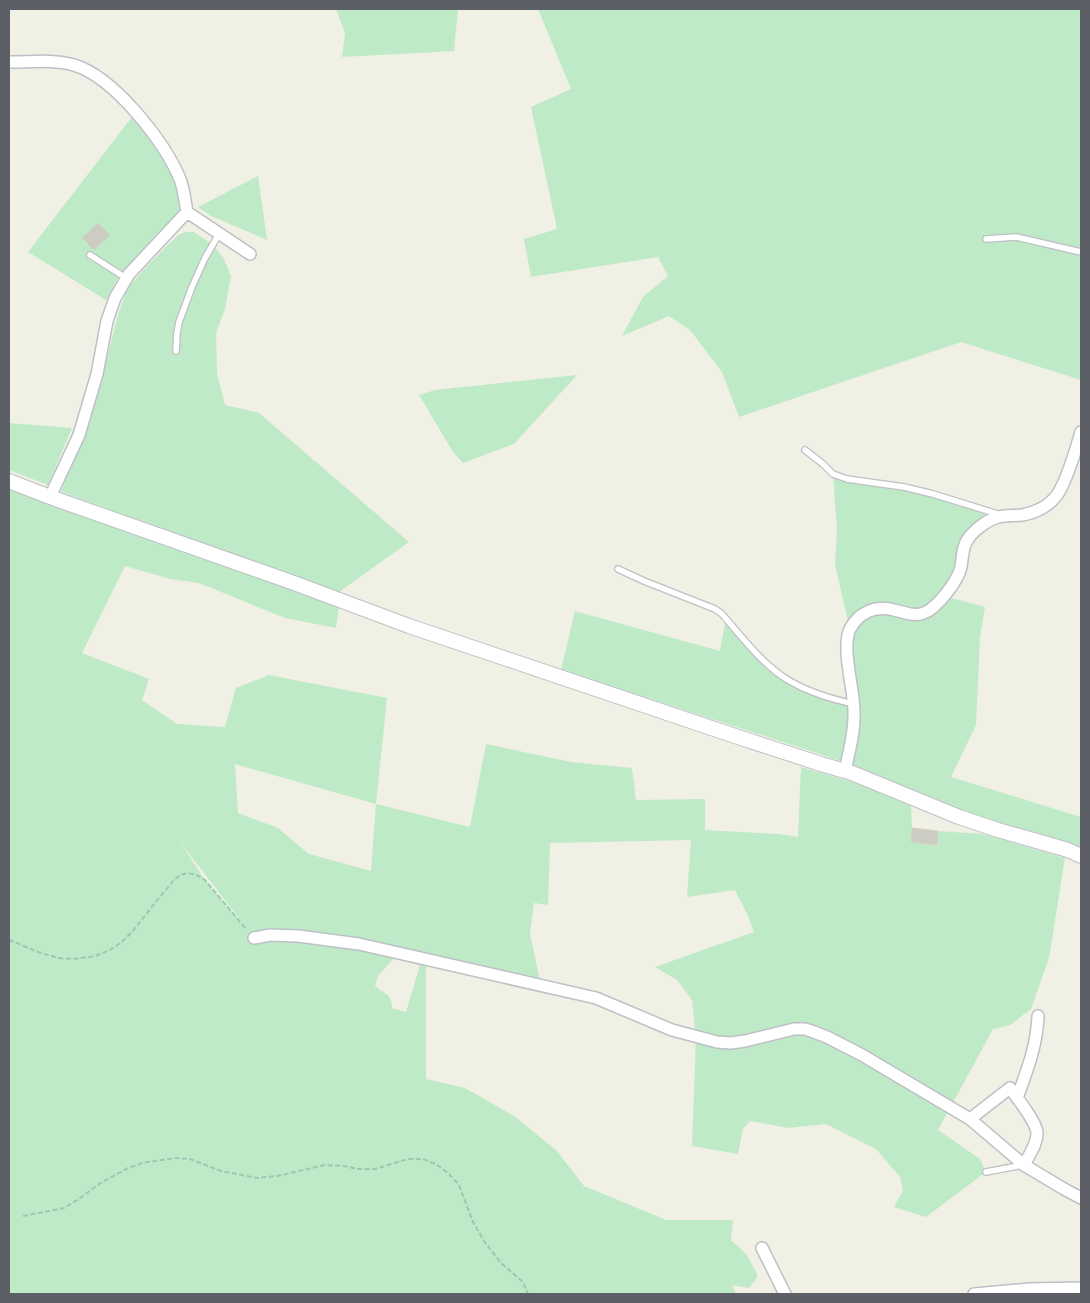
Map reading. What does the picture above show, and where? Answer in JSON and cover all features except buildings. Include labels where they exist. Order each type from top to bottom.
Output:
[{"type":"street","points":[[9,62],[56,62],[74,65],[86,70],[102,81],[122,97],[169,157],[181,181],[186,212],[250,254]]},
{"type":"street","points":[[50,497],[79,435],[97,374],[107,320],[115,298],[129,274],[186,212]]},
{"type":"street","points":[[845,771],[851,746],[854,712],[846,646],[850,630],[855,621],[869,610],[877,608],[888,608],[908,614],[924,613],[930,609],[958,576],[963,550],[971,535],[999,516],[1022,515],[1032,512],[1050,503],[1058,494],[1081,432]]},
{"type":"street","points":[[9,481],[409,626],[750,741],[845,771],[965,819],[1068,850],[1081,856]]},
{"type":"street","points":[[254,938],[270,935],[359,944],[506,977],[596,998],[672,1030],[717,1042],[732,1043],[794,1029],[805,1029],[862,1055],[970,1119],[1024,1165],[1081,1198]]},
{"type":"street","points":[[1017,1098],[1034,1044],[1038,1016]]},
{"type":"street","points":[[970,1119],[1010,1088],[1032,1120],[1037,1132],[1034,1147],[1024,1165]]},
{"type":"street","points":[[762,1248],[785,1294]]},
{"type":"street","points":[[974,1294],[1030,1288],[1081,1288]]},
{"type":"lane","points":[[176,351],[176,333],[179,322],[205,258],[219,234]]},
{"type":"lane","points":[[986,239],[1016,237],[1081,252]]},
{"type":"lane","points":[[90,255],[126,278]]},
{"type":"lane","points":[[805,450],[833,474],[847,479],[904,487],[1007,516]]},
{"type":"lane","points":[[618,569],[644,582],[714,609],[722,614],[766,663],[787,679],[822,696],[854,704]]},
{"type":"lane","points":[[986,1172],[1024,1165]]},
{"type":"path","points":[[9,940],[52,956],[67,959],[84,958],[100,954],[114,948],[125,940],[173,882],[179,876],[187,873],[196,874],[205,880],[254,938]]},
{"type":"path","points":[[23,1216],[64,1208],[80,1200],[99,1184],[126,1169],[142,1163],[175,1158],[190,1158],[220,1171],[257,1178],[277,1176],[325,1165],[375,1169],[408,1159],[423,1159],[436,1164],[459,1185],[473,1222],[484,1241],[500,1263],[523,1282],[528,1294]]},
{"type":"green space","points":[[336,9],[458,9],[454,51],[342,57],[345,33]]},
{"type":"green space","points":[[538,9],[1081,9],[1081,380],[961,342],[739,417],[722,372],[690,330],[669,316],[622,336],[643,297],[668,276],[658,257],[531,277],[524,239],[557,229],[531,107],[571,89]]},
{"type":"green space","points":[[135,113],[169,157],[185,204],[116,281],[106,300],[28,252]]},
{"type":"green space","points":[[258,176],[267,240],[211,216],[198,207]]},
{"type":"green space","points":[[185,232],[194,232],[212,244],[223,257],[231,276],[225,309],[216,333],[217,374],[225,405],[259,413],[409,542],[339,592],[61,492],[88,427],[117,318],[127,289],[177,236]]},
{"type":"green space","points":[[577,375],[514,444],[463,463],[453,452],[419,395],[435,390]]},
{"type":"green space","points":[[9,423],[72,428],[48,485],[9,470]]},
{"type":"green space","points":[[833,474],[904,487],[1007,516],[979,528],[944,596],[985,607],[980,637],[976,725],[951,777],[1081,817],[1081,849],[1067,842],[971,814],[847,763],[561,670],[575,611],[720,651],[726,618],[766,663],[804,688],[853,704],[850,630],[835,564],[837,530]]},
{"type":"green space","points":[[9,488],[339,606],[336,628],[285,618],[199,583],[170,579],[125,566],[82,653],[149,679],[142,700],[177,724],[225,727],[236,688],[269,675],[387,698],[376,804],[470,827],[486,744],[571,762],[632,768],[636,800],[705,799],[705,830],[798,837],[801,767],[852,782],[911,803],[911,842],[936,845],[938,831],[983,834],[1065,858],[1049,958],[1031,1009],[1010,1025],[993,1029],[938,1130],[980,1159],[986,1172],[926,1217],[894,1207],[903,1190],[900,1177],[876,1149],[826,1124],[789,1128],[750,1121],[743,1129],[738,1154],[692,1146],[696,1037],[692,1000],[677,980],[655,967],[754,932],[748,916],[735,890],[687,897],[691,840],[550,843],[548,905],[534,903],[530,934],[541,985],[426,959],[426,1079],[465,1088],[514,1116],[556,1150],[584,1186],[666,1220],[733,1220],[731,1240],[747,1255],[758,1276],[749,1288],[732,1285],[736,1294],[9,1294]],"holes":[[[235,764],[376,804],[371,871],[309,854],[278,828],[238,813]],[[180,842],[241,922],[205,880]],[[394,958],[420,965],[406,1012],[392,1008],[392,1003],[388,996],[375,985],[378,976]]]}]
